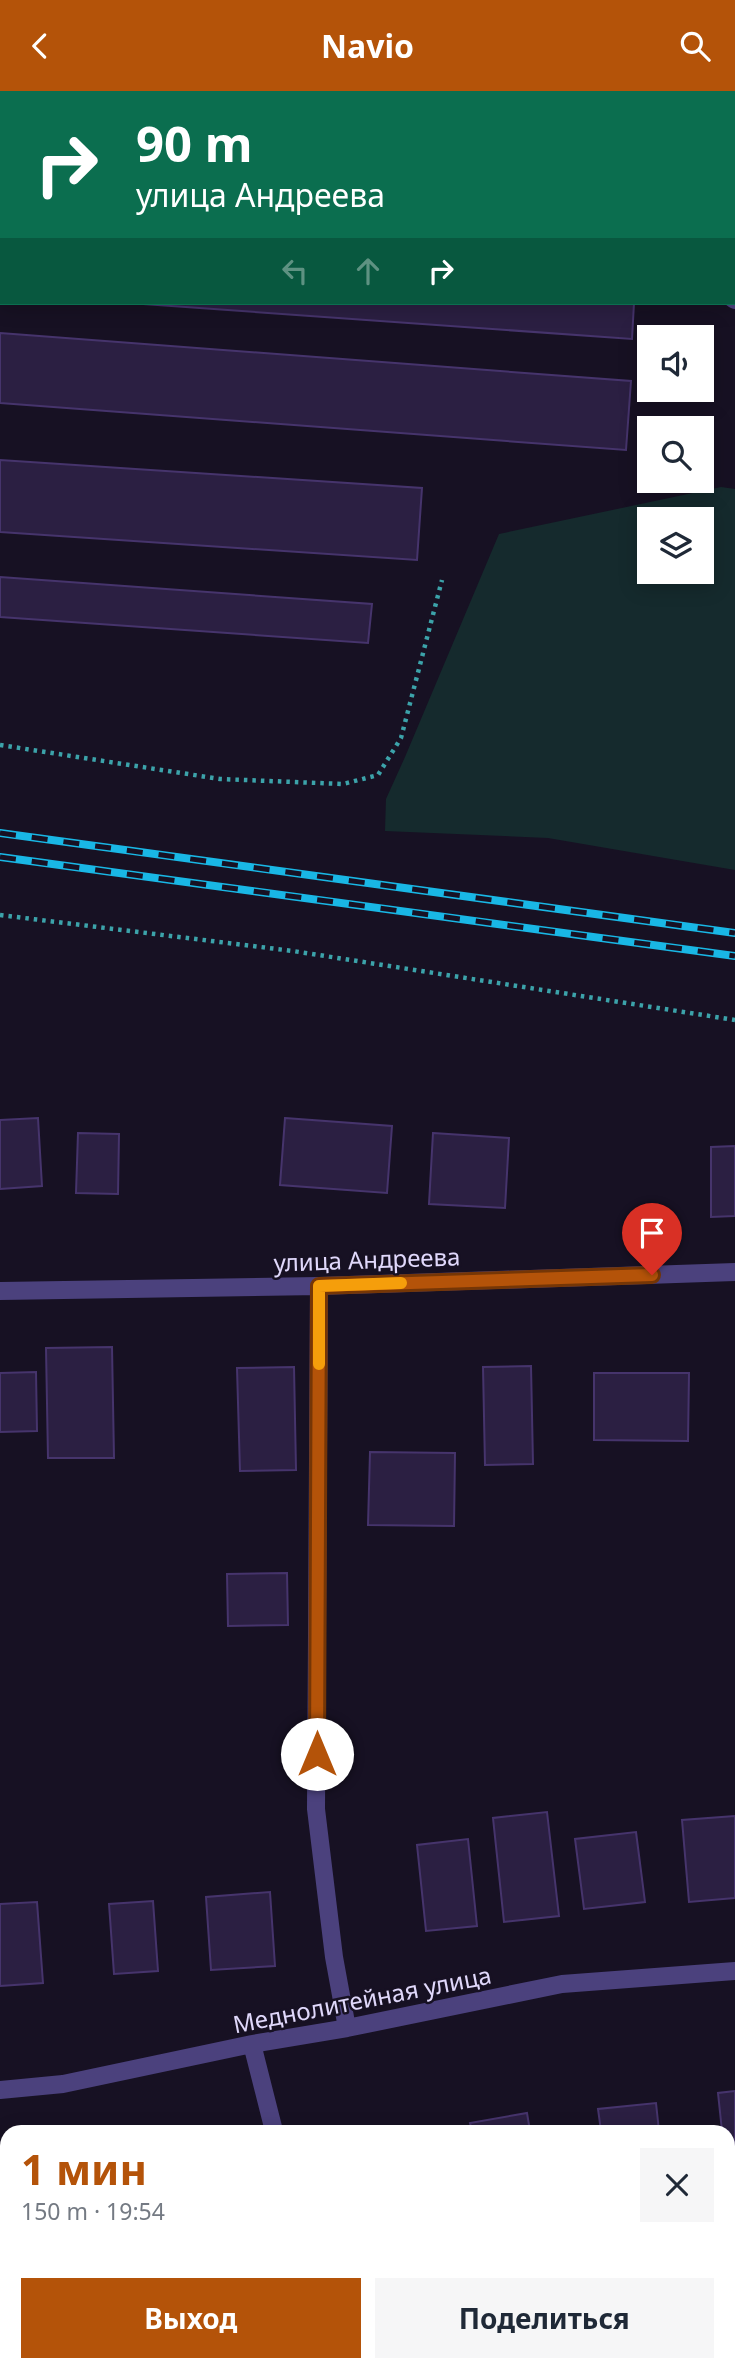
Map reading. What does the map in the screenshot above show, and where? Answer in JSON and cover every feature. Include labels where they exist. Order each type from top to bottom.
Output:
[{"type":"street","name":"улица Андреева","points":[[0,1291],[319,1286],[735,1272]]},
{"type":"street","points":[[319,1286],[316,1809],[334,1957],[346,2028]]},
{"type":"street","name":"Меднолитейная улица","points":[[0,2089],[64,2084],[252,2044],[562,1985],[735,1971]]},
{"type":"street","points":[[252,2044],[272,2125]]},
{"type":"path","points":[[0,745],[220,779],[343,783],[377,775],[401,738],[442,580]]},
{"type":"path","points":[[0,915],[293,951],[735,1020]]},
{"type":"green space","points":[[721,487],[735,489],[735,870],[548,838],[385,831],[386,799],[499,534],[693,493],[714,493],[714,488]]},
{"type":"building","points":[[157,305],[634,305],[632,339]]},
{"type":"building","points":[[0,333],[631,381],[626,450],[0,403]]},
{"type":"building","points":[[0,460],[422,488],[417,560],[0,532]]},
{"type":"building","points":[[0,577],[372,604],[368,643],[0,617]]},
{"type":"building","points":[[38,1118],[42,1186],[0,1189],[0,1120]]},
{"type":"building","points":[[285,1118],[392,1126],[387,1193],[280,1185]]},
{"type":"building","points":[[78,1133],[119,1134],[118,1194],[76,1193]]},
{"type":"building","points":[[433,1133],[509,1138],[505,1208],[429,1204]]},
{"type":"building","points":[[735,1146],[735,1216],[711,1217],[711,1147]]},
{"type":"building","points":[[112,1347],[114,1458],[48,1458],[46,1348]]},
{"type":"building","points":[[531,1366],[533,1464],[485,1465],[483,1367]]},
{"type":"building","points":[[294,1367],[296,1470],[240,1471],[237,1368]]},
{"type":"building","points":[[36,1372],[37,1431],[0,1432],[0,1373]]},
{"type":"building","points":[[594,1373],[689,1373],[688,1441],[594,1440]]},
{"type":"building","points":[[370,1452],[455,1453],[454,1526],[368,1525]]},
{"type":"building","points":[[287,1573],[288,1625],[228,1626],[227,1574]]},
{"type":"building","points":[[547,1812],[559,1916],[504,1922],[493,1818]]},
{"type":"building","points":[[735,1816],[735,1898],[689,1902],[682,1820]]},
{"type":"building","points":[[636,1832],[645,1902],[584,1909],[575,1839]]},
{"type":"building","points":[[468,1839],[477,1926],[426,1931],[417,1845]]},
{"type":"building","points":[[270,1892],[275,1966],[211,1970],[206,1897]]},
{"type":"building","points":[[153,1901],[158,1971],[114,1974],[109,1904]]},
{"type":"building","points":[[37,1902],[43,1983],[0,1986],[0,1904]]},
{"type":"building","points":[[735,2091],[735,2125],[721,2125],[718,2093]]},
{"type":"building","points":[[656,2103],[658,2125],[600,2125],[598,2109]]},
{"type":"building","points":[[527,2113],[529,2125],[470,2125]]},
{"type":"railway","points":[[0,833],[735,933]]},
{"type":"railway","points":[[0,857],[735,956]]},
{"type":"slow traffic","points":[[319,1364],[319,1286],[401,1283]]},
{"type":"route","points":[[317,1754],[319,1286],[652,1275]]}]
